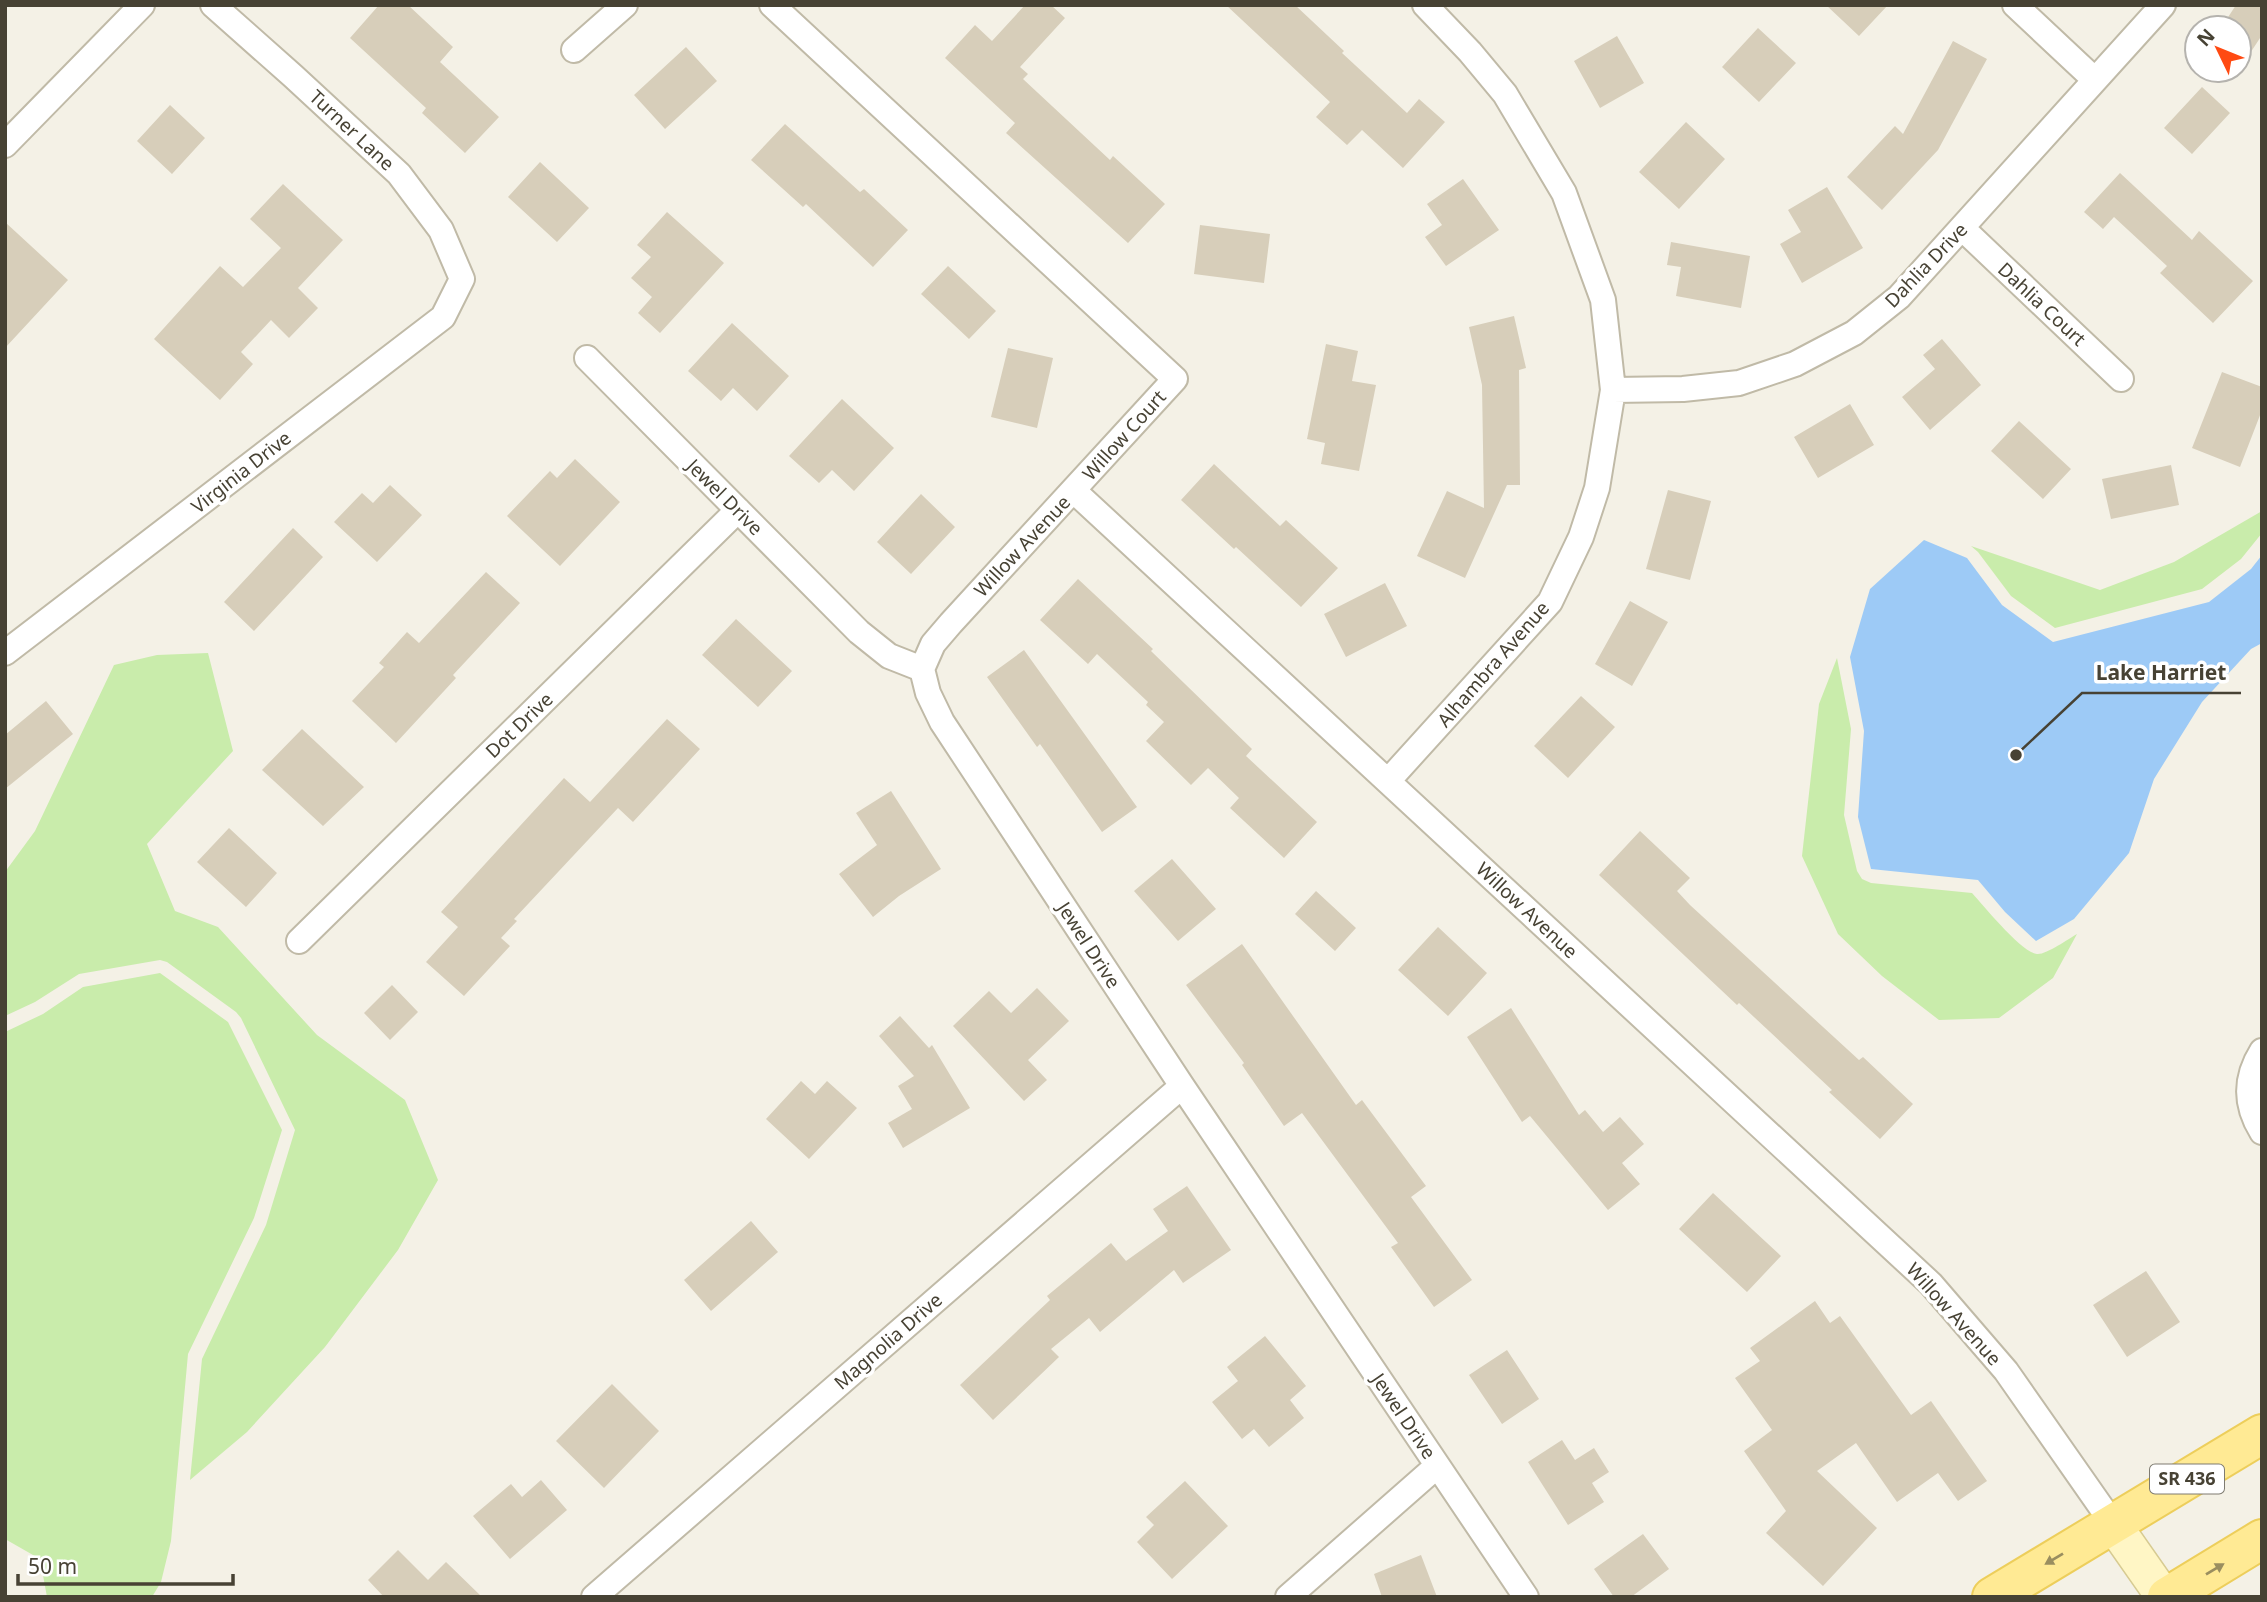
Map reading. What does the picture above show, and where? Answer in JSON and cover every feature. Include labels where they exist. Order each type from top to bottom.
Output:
[{"type":"main road","name":"SR 436","points":[[1992,1597],[2262,1434]]},
{"type":"main road","points":[[2165,1597],[2262,1539]]},
{"type":"street","points":[[5,145],[142,5]]},
{"type":"street","name":"Turner Lane","points":[[213,5],[399,174],[441,230],[462,279]]},
{"type":"street","points":[[575,50],[625,5]]},
{"type":"street","name":"Willow Court","points":[[772,5],[1175,379],[1074,491]]},
{"type":"street","name":"Alhambra Avenue","points":[[1388,781],[1550,602],[1581,537],[1597,488],[1613,390],[1603,300],[1564,193],[1505,94],[1425,5]]},
{"type":"street","points":[[2015,5],[2095,80]]},
{"type":"street","name":"Dahlia Drive","points":[[1613,390],[1683,389],[1739,383],[1795,364],[1854,333],[1899,297],[2163,5]]},
{"type":"street","name":"Dahlia Court","points":[[1963,229],[2121,379]]},
{"type":"street","name":"Virginia Drive","points":[[5,653],[443,317],[462,279]]},
{"type":"street","name":"Jewel Drive","points":[[587,358],[859,632],[889,656],[922,669],[928,693],[942,722],[1182,1086],[1526,1597]]},
{"type":"street","name":"Willow Avenue","points":[[922,669],[933,644],[1074,491],[1931,1284],[2006,1371],[2113,1524]]},
{"type":"street","name":"Dot Drive","points":[[299,941],[738,510]]},
{"type":"street","points":[[2262,1051],[2256,1060],[2249,1083],[2248,1101],[2262,1132]]},
{"type":"street","name":"Magnolia Drive","points":[[594,1597],[1182,1086]]},
{"type":"street","points":[[1288,1597],[1437,1466]]},
{"type":"street","points":[[2113,1524],[2165,1597]]},
{"type":"green space","points":[[2262,511],[2262,533],[2241,559],[2202,589],[2055,628],[2011,596],[1971,546],[2100,590],[2174,562]]},
{"type":"green space","points":[[208,653],[233,751],[147,844],[175,911],[218,927],[317,1035],[405,1100],[438,1180],[398,1250],[325,1347],[247,1432],[190,1480],[202,1359],[266,1225],[295,1130],[241,1018],[167,962],[160,960],[79,974],[35,1002],[5,1016],[5,872],[35,831],[114,665],[157,655]]},
{"type":"green space","points":[[1837,658],[1851,729],[1844,815],[1857,871],[1862,879],[1871,883],[1972,893],[2022,946],[2037,954],[2077,934],[2053,978],[1999,1018],[1939,1020],[1882,976],[1838,934],[1802,856],[1819,704]]},
{"type":"green space","points":[[160,973],[228,1022],[282,1130],[254,1218],[188,1354],[171,1541],[161,1582],[152,1597],[47,1597],[40,1559],[5,1539],[5,1032],[43,1014],[83,987]]},
{"type":"water","points":[[1924,540],[1967,558],[2002,605],[2053,642],[2209,602],[2251,569],[2262,555],[2262,643],[2251,649],[2202,702],[2154,779],[2129,853],[2074,919],[2036,941],[2005,912],[1978,880],[1871,869],[1858,817],[1864,731],[1850,657],[1870,589]]},
{"type":"building","points":[[379,5],[408,5],[453,47],[440,62],[499,117],[465,153],[422,113],[426,108],[350,38]]},
{"type":"building","points":[[1025,5],[1051,5],[1065,18],[1020,67],[1028,74],[1023,79],[1110,160],[1113,156],[1165,204],[1128,243],[1006,133],[1015,123],[945,58],[975,25],[992,41]]},
{"type":"building","points":[[1226,5],[1295,5],[1407,113],[1419,99],[1445,122],[1403,168],[1362,130],[1347,145],[1316,117],[1330,102]]},
{"type":"building","points":[[1826,5],[1888,5],[1859,36]]},
{"type":"building","points":[[2236,5],[2262,5],[2262,35],[2253,49],[2253,14],[2230,14]]},
{"type":"building","points":[[1758,28],[1796,63],[1759,102],[1722,67]]},
{"type":"building","points":[[1617,36],[1644,83],[1600,108],[1574,61]]},
{"type":"building","points":[[1953,41],[1987,59],[1938,150],[1882,210],[1847,177],[1895,126],[1903,134]]},
{"type":"building","points":[[686,47],[717,81],[665,129],[634,95]]},
{"type":"building","points":[[2202,87],[2230,113],[2192,154],[2164,128]]},
{"type":"building","points":[[170,105],[205,138],[172,174],[137,141]]},
{"type":"building","points":[[1686,122],[1725,159],[1679,209],[1639,172]]},
{"type":"building","points":[[785,124],[860,192],[864,189],[908,230],[873,267],[806,204],[803,207],[751,160]]},
{"type":"building","points":[[540,162],[589,208],[557,242],[508,197]]},
{"type":"building","points":[[2120,173],[2192,240],[2199,231],[2253,281],[2213,323],[2160,273],[2167,266],[2114,217],[2103,229],[2084,212]]},
{"type":"building","points":[[1463,179],[1499,230],[1446,266],[1425,237],[1442,225],[1427,204]]},
{"type":"building","points":[[283,184],[343,240],[298,288],[318,308],[289,338],[271,320],[241,352],[253,364],[220,400],[154,339],[220,266],[243,287],[281,248],[250,219]]},
{"type":"building","points":[[1827,187],[1863,248],[1802,283],[1780,244],[1801,232],[1788,210]]},
{"type":"building","points":[[667,212],[724,263],[660,333],[638,313],[652,297],[631,278],[651,257],[637,245]]},
{"type":"building","points":[[5,222],[68,280],[5,348]]},
{"type":"building","points":[[1200,225],[1270,234],[1264,283],[1194,274]]},
{"type":"building","points":[[1671,242],[1750,256],[1741,308],[1676,296],[1681,267],[1667,265]]},
{"type":"building","points":[[948,266],[996,311],[969,339],[921,294]]},
{"type":"building","points":[[1514,316],[1526,368],[1519,370],[1520,485],[1507,485],[1465,578],[1417,556],[1447,491],[1484,508],[1482,385],[1469,327]]},
{"type":"building","points":[[732,323],[789,376],[757,411],[733,388],[721,401],[688,371]]},
{"type":"building","points":[[1942,339],[1981,385],[1930,430],[1902,397],[1935,369],[1923,355]]},
{"type":"building","points":[[1326,344],[1358,351],[1352,381],[1376,385],[1359,471],[1321,464],[1325,443],[1307,439]]},
{"type":"building","points":[[1008,348],[1053,358],[1037,428],[991,417]]},
{"type":"building","points":[[2222,372],[2262,387],[2262,410],[2240,467],[2192,448]]},
{"type":"building","points":[[842,399],[894,448],[854,491],[832,470],[819,483],[789,456]]},
{"type":"building","points":[[1850,404],[1874,445],[1818,478],[1794,437]]},
{"type":"building","points":[[2019,421],[2071,469],[2043,499],[1991,451]]},
{"type":"building","points":[[575,459],[620,502],[560,566],[507,516],[550,471],[557,478]]},
{"type":"building","points":[[1214,464],[1280,526],[1286,520],[1338,568],[1301,607],[1181,500]]},
{"type":"building","points":[[2171,465],[2179,505],[2111,519],[2102,479]]},
{"type":"building","points":[[390,485],[422,515],[377,562],[334,522],[362,493],[373,503]]},
{"type":"building","points":[[1668,490],[1711,501],[1690,580],[1646,569]]},
{"type":"building","points":[[921,494],[955,527],[911,574],[877,542]]},
{"type":"building","points":[[293,528],[323,557],[254,631],[224,602]]},
{"type":"building","points":[[486,572],[520,603],[453,675],[456,678],[396,743],[352,701],[384,667],[379,663],[407,632],[419,643]]},
{"type":"building","points":[[1078,579],[1153,649],[1151,651],[1252,749],[1246,756],[1317,822],[1284,858],[1230,808],[1239,798],[1208,768],[1191,785],[1146,741],[1164,722],[1146,705],[1148,702],[1097,654],[1088,664],[1040,620]]},
{"type":"building","points":[[1385,583],[1407,626],[1346,657],[1324,614]]},
{"type":"building","points":[[1630,601],[1668,622],[1632,686],[1595,664]]},
{"type":"building","points":[[736,619],[792,671],[758,707],[702,655]]},
{"type":"building","points":[[1024,650],[1137,807],[1102,832],[1040,744],[1037,747],[987,677]]},
{"type":"building","points":[[1581,696],[1615,727],[1568,778],[1534,746]]},
{"type":"building","points":[[46,701],[73,734],[5,789],[5,735]]},
{"type":"building","points":[[667,719],[700,749],[633,822],[618,808],[514,919],[517,921],[501,938],[510,946],[464,996],[426,962],[458,927],[441,912],[564,778],[590,802]]},
{"type":"building","points":[[302,729],[364,787],[323,826],[262,770]]},
{"type":"building","points":[[891,791],[941,869],[899,896],[873,917],[839,874],[877,845],[856,813]]},
{"type":"building","points":[[229,828],[277,873],[246,907],[197,862]]},
{"type":"building","points":[[1640,831],[1690,878],[1677,891],[1690,905],[1859,1060],[1863,1057],[1913,1104],[1880,1139],[1829,1092],[1832,1090],[1599,875]]},
{"type":"building","points":[[1172,859],[1216,909],[1178,941],[1134,891]]},
{"type":"building","points":[[1316,891],[1356,928],[1335,951],[1295,914]]},
{"type":"building","points":[[1438,927],[1487,973],[1448,1016],[1398,970]]},
{"type":"building","points":[[1242,944],[1356,1105],[1362,1100],[1426,1186],[1411,1197],[1472,1280],[1434,1307],[1391,1247],[1398,1243],[1302,1113],[1284,1126],[1242,1065],[1244,1063],[1186,985]]},
{"type":"building","points":[[392,985],[418,1012],[390,1040],[364,1013]]},
{"type":"building","points":[[1037,988],[1069,1021],[1028,1060],[1047,1080],[1024,1101],[953,1026],[989,991],[1011,1013]]},
{"type":"building","points":[[1511,1008],[1579,1115],[1585,1110],[1603,1132],[1620,1117],[1644,1144],[1622,1163],[1640,1184],[1608,1210],[1530,1116],[1522,1122],[1467,1037]]},
{"type":"building","points":[[900,1016],[929,1048],[932,1045],[970,1108],[903,1148],[888,1123],[912,1109],[898,1086],[914,1076],[879,1036]]},
{"type":"building","points":[[801,1081],[815,1094],[827,1081],[857,1108],[809,1159],[766,1119]]},
{"type":"building","points":[[1187,1186],[1231,1250],[1183,1283],[1174,1270],[1100,1332],[1089,1318],[1051,1349],[1059,1357],[993,1420],[960,1385],[1050,1300],[1047,1296],[1111,1243],[1126,1261],[1168,1231],[1153,1209]]},
{"type":"building","points":[[1713,1193],[1781,1256],[1747,1292],[1679,1229]]},
{"type":"building","points":[[751,1221],[778,1252],[711,1311],[684,1280]]},
{"type":"building","points":[[2146,1271],[2180,1322],[2127,1357],[2093,1305]]},
{"type":"building","points":[[1815,1301],[1830,1323],[1840,1316],[1911,1415],[1931,1401],[1987,1481],[1958,1501],[1938,1473],[1897,1502],[1856,1443],[1817,1471],[1877,1528],[1823,1586],[1766,1533],[1786,1511],[1744,1451],[1772,1430],[1735,1378],[1760,1361],[1750,1348]]},
{"type":"building","points":[[1265,1336],[1306,1386],[1290,1400],[1304,1418],[1269,1447],[1254,1429],[1242,1439],[1212,1402],[1238,1381],[1227,1367]]},
{"type":"building","points":[[1507,1350],[1539,1399],[1502,1424],[1469,1375]]},
{"type":"building","points":[[612,1384],[659,1431],[604,1488],[556,1441]]},
{"type":"building","points":[[1562,1440],[1575,1460],[1594,1448],[1609,1472],[1592,1483],[1604,1502],[1568,1525],[1528,1462]]},
{"type":"building","points":[[541,1480],[567,1510],[510,1559],[473,1516],[511,1484],[522,1497]]},
{"type":"building","points":[[1185,1481],[1228,1526],[1172,1579],[1137,1542],[1154,1525],[1146,1517]]},
{"type":"building","points":[[1643,1534],[1669,1569],[1631,1597],[1614,1597],[1594,1569]]},
{"type":"building","points":[[398,1550],[428,1580],[446,1562],[482,1597],[384,1597],[368,1580]]},
{"type":"building","points":[[1421,1555],[1437,1597],[1382,1597],[1374,1574]]},
{"type":"place","name":"Lake Harriet","points":[[2016,755]]}]
